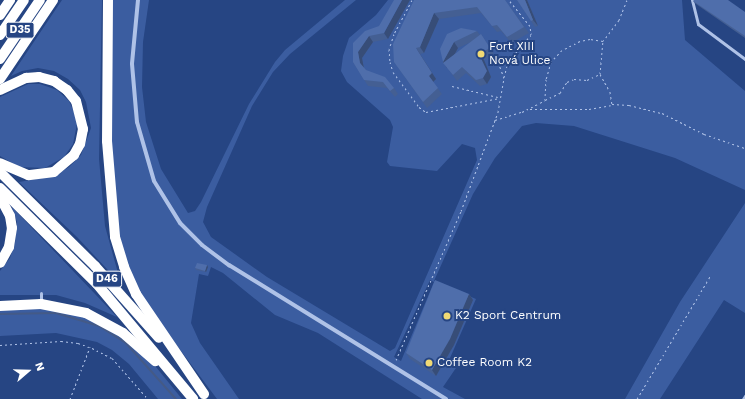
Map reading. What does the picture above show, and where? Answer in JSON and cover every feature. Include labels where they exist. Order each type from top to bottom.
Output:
[{"type":"highway","points":[[0,15],[10,0]]},
{"type":"highway","name":"D35","points":[[0,35],[24,0]]},
{"type":"highway","name":"D35","points":[[0,59],[40,0]]},
{"type":"highway","points":[[0,79],[53,0]]},
{"type":"highway","name":"D46","points":[[0,172],[95,266],[204,394],[136,294],[124,267],[115,238],[107,141],[108,0]]},
{"type":"highway","points":[[0,90],[26,78],[43,78],[54,81],[67,90],[76,101],[83,129],[80,144],[74,156],[54,172],[28,175],[0,163]]},
{"type":"highway","name":"D46","points":[[0,188],[102,290],[192,399]]},
{"type":"highway","points":[[0,197],[8,211],[12,228],[9,247],[0,263]]},
{"type":"highway","points":[[0,306],[40,304],[86,313],[123,333],[150,356],[192,399]]},
{"type":"street","points":[[138,0],[132,64],[134,106],[144,156],[167,206],[190,234],[214,255],[446,399]]},
{"type":"lane","points":[[692,0],[698,24],[745,59]]},
{"type":"lane","points":[[40,304],[41,293]]},
{"type":"path","points":[[412,0],[394,34],[389,49],[390,62],[393,72],[419,107],[426,112],[500,98]]},
{"type":"path","points":[[393,366],[461,211],[495,120],[507,66],[517,50],[532,35],[530,26],[510,0]]},
{"type":"path","points":[[612,104],[610,92],[600,74],[603,41],[619,20],[627,0]]},
{"type":"path","points":[[545,100],[548,68],[562,50],[580,41],[590,39],[603,41]]},
{"type":"path","points":[[496,56],[504,78]]},
{"type":"path","points":[[495,120],[530,109],[560,93],[568,82],[574,78],[587,80],[600,74]]},
{"type":"path","points":[[452,86],[500,98]]},
{"type":"path","points":[[530,109],[581,110],[612,104],[629,105],[662,113],[699,132],[745,148]]},
{"type":"path","points":[[637,399],[711,275]]},
{"type":"path","points":[[0,345],[61,341],[90,347],[112,358],[148,399]]},
{"type":"path","points":[[70,399],[90,347]]},
{"type":"shaded area","points":[[62,0],[102,0],[99,159],[105,226],[121,284],[77,237],[19,182],[54,176],[69,167],[81,155],[91,128],[86,102],[80,90],[68,79],[54,71],[38,68],[22,71],[11,76]]},
{"type":"shaded area","points":[[112,0],[149,0],[143,42],[142,87],[146,122],[161,169],[188,213],[195,211],[201,202],[249,104],[275,62],[285,50],[345,0],[356,0],[290,54],[273,72],[252,106],[207,207],[203,222],[211,237],[267,277],[390,351],[395,348],[477,160],[475,148],[462,144],[437,171],[390,166],[387,162],[393,127],[390,120],[347,82],[341,71],[343,56],[349,38],[376,15],[388,0],[682,0],[685,40],[745,91],[745,190],[675,158],[574,126],[536,123],[522,126],[495,158],[473,194],[434,281],[476,299],[450,358],[458,365],[443,387],[465,399],[422,399],[318,333],[275,315],[223,273],[211,267],[208,276],[199,274],[191,323],[200,343],[239,399],[217,399],[145,303],[126,262],[118,229],[111,139]],"holes":[[[430,280],[434,282],[401,361],[394,357]]]},
{"type":"shaded area","points":[[28,84],[40,84],[57,90],[69,101],[77,124],[73,144],[64,157],[45,168],[19,167],[0,156],[0,97]]},
{"type":"shaded area","points":[[745,203],[745,313],[724,300],[660,399],[625,399],[680,302]]},
{"type":"shaded area","points":[[12,207],[117,317],[85,303],[56,295],[0,295],[0,271],[10,258],[15,243],[17,222]]},
{"type":"shaded area","points":[[48,307],[94,320],[136,347],[156,367],[182,399],[158,399],[129,364],[112,350],[97,342],[56,333],[0,336],[0,309]]},
{"type":"building","points":[[394,0],[402,0],[384,33],[369,36],[358,52],[360,63],[366,70],[385,77],[394,88],[390,91],[383,82],[364,80],[353,62],[353,43],[365,31],[379,26]]},
{"type":"building","points":[[414,0],[505,0],[524,27],[507,37],[497,25],[492,26],[477,7],[434,13],[420,47],[416,48],[432,73],[429,76],[438,88],[423,102],[394,62],[393,44]]},
{"type":"building","points":[[517,0],[525,0],[533,20],[531,21]]},
{"type":"building","points":[[728,0],[745,12],[745,36],[693,1]]},
{"type":"building","points":[[461,28],[477,31],[454,42],[443,62],[440,49],[447,34]]},
{"type":"building","points":[[481,34],[490,48],[479,54],[487,71],[483,78],[476,80],[462,67],[453,75],[443,63]]},
{"type":"building","points":[[197,263],[207,265],[205,271],[195,268]]},
{"type":"building","points":[[435,280],[469,294],[450,339],[432,370],[406,353]]},
{"type":"waterway","points":[[0,314],[56,313],[99,326],[125,342],[176,399]]},
{"type":"place","name":"Fort XIII Nová Ulice","points":[[481,54]]},
{"type":"place","name":"K2 Sport Centrum","points":[[447,316]]},
{"type":"place","name":"Coffee Room K2","points":[[429,363]]}]
